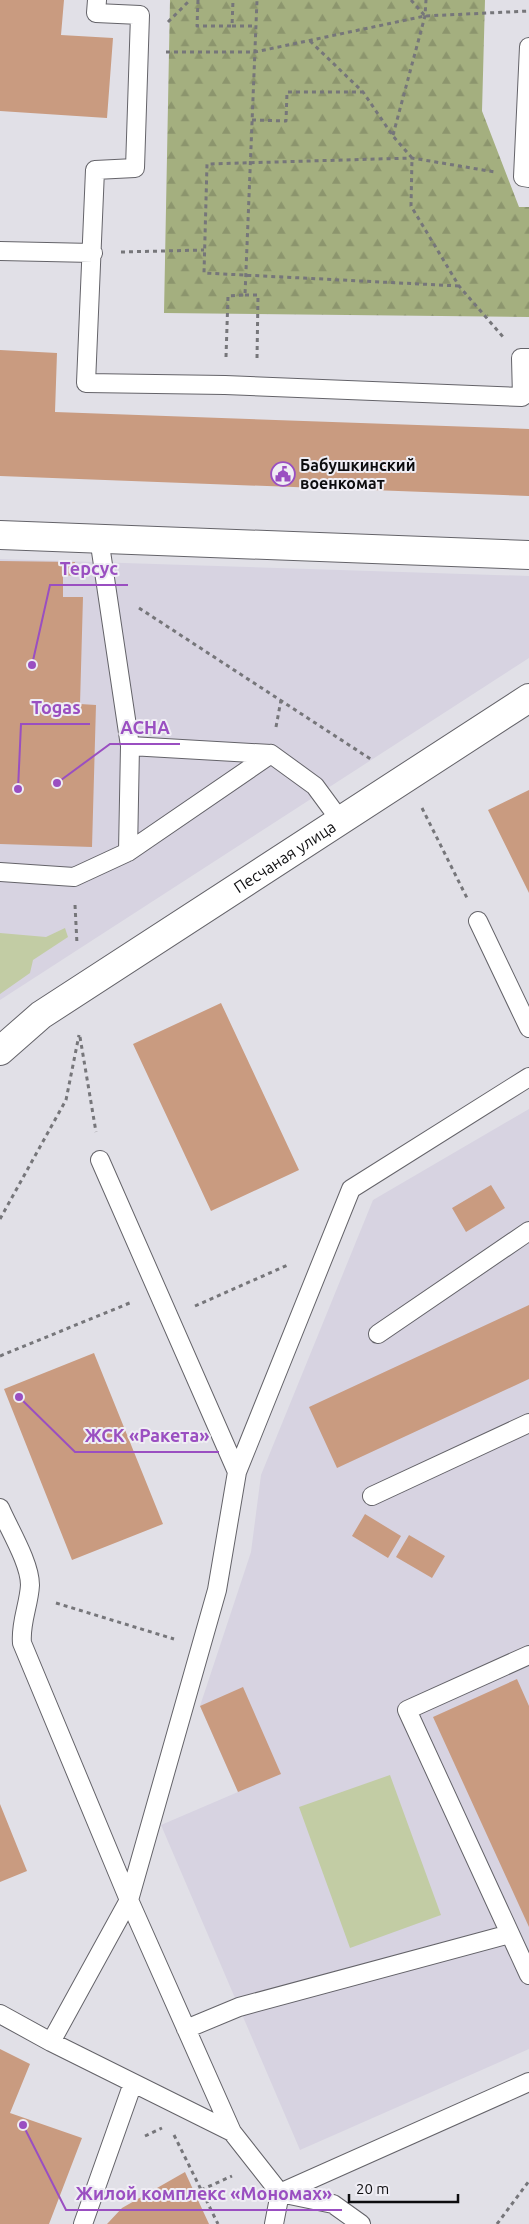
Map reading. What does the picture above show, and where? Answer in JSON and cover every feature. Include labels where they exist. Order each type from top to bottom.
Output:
[{"type":"street","points":[[0,535],[529,556]]},
{"type":"street","name":"Песчаная улица","points":[[0,1051],[41,1015],[529,698]]},
{"type":"street","name":"Песчаная улица","points":[[0,1029],[41,1015]]},
{"type":"lane","points":[[97,0],[96,13],[140,15],[137,52],[135,168],[95,170],[93,253],[86,383],[522,397],[525,358]]},
{"type":"lane","points":[[526,177],[529,47]]},
{"type":"lane","points":[[0,251],[93,253]]},
{"type":"lane","points":[[99,538],[130,746],[128,852]]},
{"type":"lane","points":[[130,746],[271,754],[315,786],[340,820]]},
{"type":"lane","points":[[0,872],[74,877],[128,852],[271,754]]},
{"type":"lane","points":[[478,921],[529,1028]]},
{"type":"lane","points":[[51,2042],[128,1900],[218,1590],[237,1472],[325,1249],[351,1189],[529,1077]]},
{"type":"lane","points":[[100,1160],[237,1472]]},
{"type":"lane","points":[[378,1334],[529,1231]]},
{"type":"lane","points":[[372,1496],[529,1423]]},
{"type":"lane","points":[[0,1508],[28,1573],[29,1594],[21,1630],[22,1643],[128,1900],[232,2132],[280,2193],[333,2204],[361,2224]]},
{"type":"lane","points":[[529,1655],[407,1710],[529,1975]]},
{"type":"lane","points":[[186,2029],[239,2007],[510,1934]]},
{"type":"lane","points":[[0,2014],[51,2042],[232,2132]]},
{"type":"lane","points":[[83,2224],[133,2083]]},
{"type":"lane","points":[[280,2193],[529,2084]]},
{"type":"lane","points":[[274,2224],[280,2193]]},
{"type":"path","points":[[198,0],[197,26],[256,26]]},
{"type":"path","points":[[232,26],[233,0]]},
{"type":"path","points":[[245,295],[257,0]]},
{"type":"path","points":[[411,0],[425,16]]},
{"type":"path","points":[[393,136],[425,16],[426,0]]},
{"type":"path","points":[[137,52],[255,52],[425,16],[529,11]]},
{"type":"path","points":[[309,41],[363,92],[393,136],[412,158],[411,206],[460,286],[525,358]]},
{"type":"path","points":[[252,120],[286,122],[287,92],[363,92]]},
{"type":"path","points":[[460,286],[204,273],[207,164],[250,165],[412,158],[526,177]]},
{"type":"path","points":[[93,253],[204,250]]},
{"type":"path","points":[[225,386],[228,296],[258,295],[257,387]]},
{"type":"path","points":[[107,588],[365,754]]},
{"type":"path","points":[[425,811],[478,921]]},
{"type":"path","points":[[74,877],[77,944]]},
{"type":"path","points":[[0,1219],[66,1100],[79,1035],[100,1160]]},
{"type":"path","points":[[169,1317],[325,1249]]},
{"type":"path","points":[[0,1356],[158,1292]]},
{"type":"path","points":[[29,1594],[201,1648]]},
{"type":"path","points":[[177,2140],[218,2224]]},
{"type":"path","points":[[497,2224],[529,2180]]},
{"type":"shaded area","points":[[0,559],[529,576],[529,658],[0,1000]]},
{"type":"shaded area","points":[[529,1109],[529,2049],[300,2150],[161,1825],[238,1792],[200,1706],[251,1552],[261,1475],[373,1200]]},
{"type":"green space","points":[[170,0],[485,0],[482,111],[519,207],[529,207],[529,317],[164,313]]},
{"type":"green space","points":[[65,928],[68,937],[33,960],[30,973],[0,994],[0,933],[46,937]]},
{"type":"green space","points":[[390,1775],[441,1915],[350,1948],[299,1807]]},
{"type":"building","points":[[0,0],[64,0],[61,35],[113,38],[107,118],[0,111]]},
{"type":"building","points":[[0,350],[57,353],[55,412],[529,429],[529,496],[0,476]]},
{"type":"building","points":[[0,561],[75,562],[75,576],[63,575],[63,597],[83,597],[80,704],[96,705],[92,847],[0,844]]},
{"type":"building","points":[[529,790],[529,893],[488,810]]},
{"type":"building","points":[[221,1003],[299,1170],[211,1211],[133,1044]]},
{"type":"building","points":[[491,1185],[505,1208],[466,1232],[452,1208]]},
{"type":"building","points":[[529,1305],[529,1379],[337,1468],[309,1407]]},
{"type":"building","points":[[94,1353],[163,1524],[72,1560],[4,1389]]},
{"type":"building","points":[[365,1514],[401,1536],[388,1558],[352,1536]]},
{"type":"building","points":[[409,1535],[445,1556],[432,1578],[396,1557]]},
{"type":"building","points":[[517,1679],[529,1706],[529,1927],[433,1717]]},
{"type":"building","points":[[243,1687],[281,1774],[238,1792],[200,1706]]},
{"type":"building","points":[[0,1804],[27,1871],[0,1882]]},
{"type":"building","points":[[0,2049],[30,2064],[10,2113],[82,2138],[49,2224],[0,2224]]},
{"type":"building","points":[[185,2172],[209,2224],[107,2224],[122,2208]]},
{"type":"place","name":"Бабушкинский военкомат","points":[[283,474]]},
{"type":"place","name":"Терсус","points":[[32,665]]},
{"type":"place","name":"АСНА","points":[[57,783]]},
{"type":"place","name":"Togas","points":[[18,789]]},
{"type":"place","name":"ЖСК «Ракета»","points":[[19,1397]]},
{"type":"place","name":"Жилой комплекс «Мономах»","points":[[23,2125]]}]
